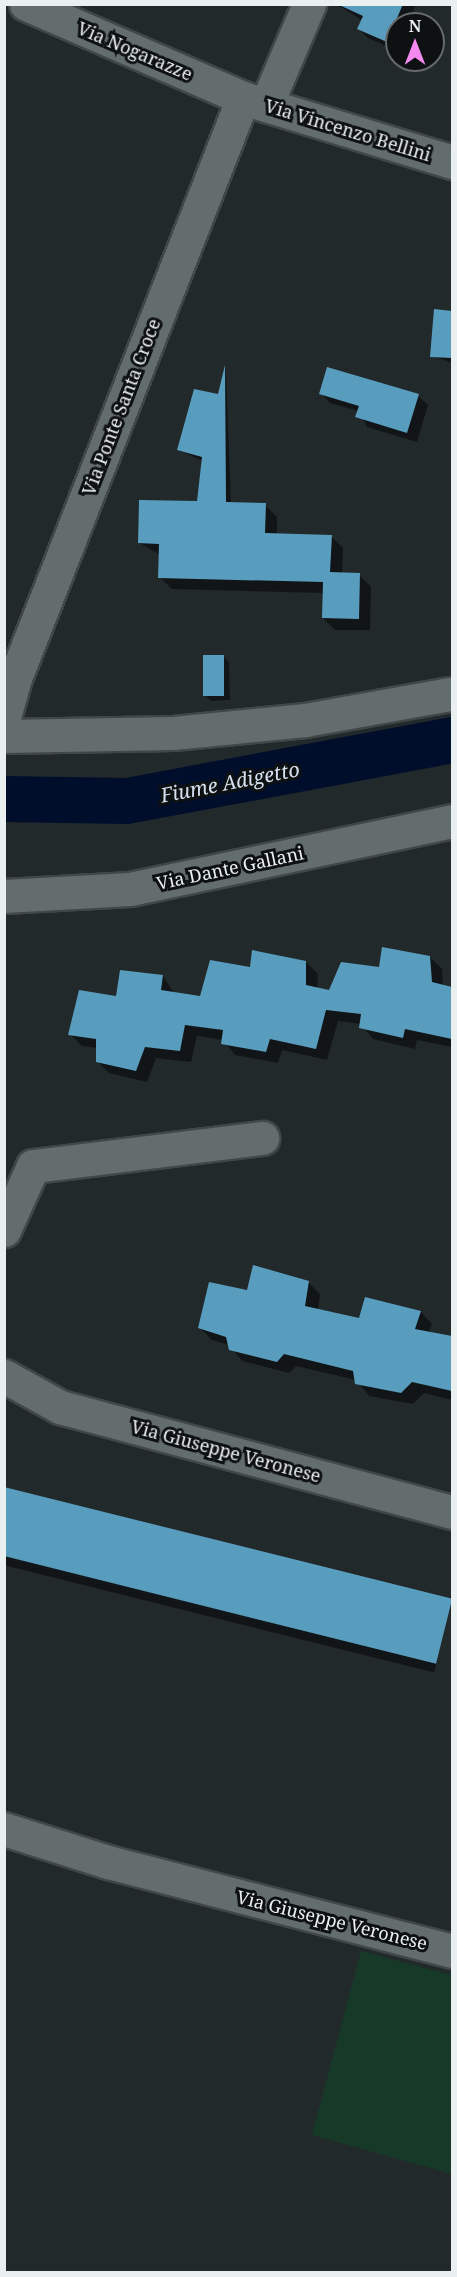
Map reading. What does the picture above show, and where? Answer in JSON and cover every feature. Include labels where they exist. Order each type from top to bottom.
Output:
[{"type":"street","name":"Via Nogarazze","points":[[27,4],[255,101]]},
{"type":"street","name":"Via Ponte Santa Croce","points":[[4,717],[15,678],[255,101],[309,4]]},
{"type":"street","name":"Via Vincenzo Bellini","points":[[255,101],[453,162]]},
{"type":"street","points":[[4,736],[173,733],[305,720],[450,694]]},
{"type":"street","name":"Via Dante Gallani","points":[[4,896],[130,889],[453,821]]},
{"type":"street","points":[[4,1230],[33,1166],[262,1138]]},
{"type":"street","name":"Via Giuseppe Veronese","points":[[4,1376],[60,1407],[453,1512]]},
{"type":"street","name":"Via Giuseppe Veronese","points":[[4,1829],[108,1862],[453,1951]]},
{"type":"green space","points":[[361,1951],[452,1975],[452,2174],[312,2135]]},
{"type":"building","points":[[337,4],[403,4],[400,12],[385,12],[385,41],[357,29],[363,16]]},
{"type":"building","points":[[434,309],[452,311],[452,358],[430,357]]},
{"type":"building","points":[[225,365],[226,502],[266,503],[265,533],[332,535],[330,572],[360,573],[359,619],[322,618],[323,582],[158,578],[159,544],[138,543],[139,500],[197,501],[202,457],[177,450],[194,389],[218,394]]},
{"type":"building","points":[[327,367],[419,394],[407,433],[355,417],[359,406],[319,394]]},
{"type":"building","points":[[203,655],[224,655],[224,696],[203,696]]},
{"type":"building","points":[[382,947],[430,956],[432,982],[452,987],[452,1039],[405,1029],[403,1038],[359,1028],[361,1014],[326,1010],[316,1049],[270,1039],[266,1052],[221,1044],[223,1030],[185,1025],[180,1051],[145,1047],[136,1071],[96,1062],[96,1039],[68,1035],[79,990],[116,996],[120,970],[163,975],[161,990],[200,996],[210,960],[250,967],[252,950],[306,961],[306,985],[329,990],[341,962],[379,967]]},
{"type":"building","points":[[253,1265],[309,1281],[305,1306],[359,1318],[365,1297],[421,1311],[415,1329],[452,1336],[452,1391],[412,1382],[401,1393],[355,1384],[353,1371],[284,1354],[277,1362],[229,1350],[226,1337],[198,1328],[209,1282],[247,1290]]},
{"type":"building","points":[[4,1487],[452,1599],[436,1664],[4,1556]]},
{"type":"waterway","name":"Fiume Adigetto","points":[[4,799],[127,801],[452,740]]}]
